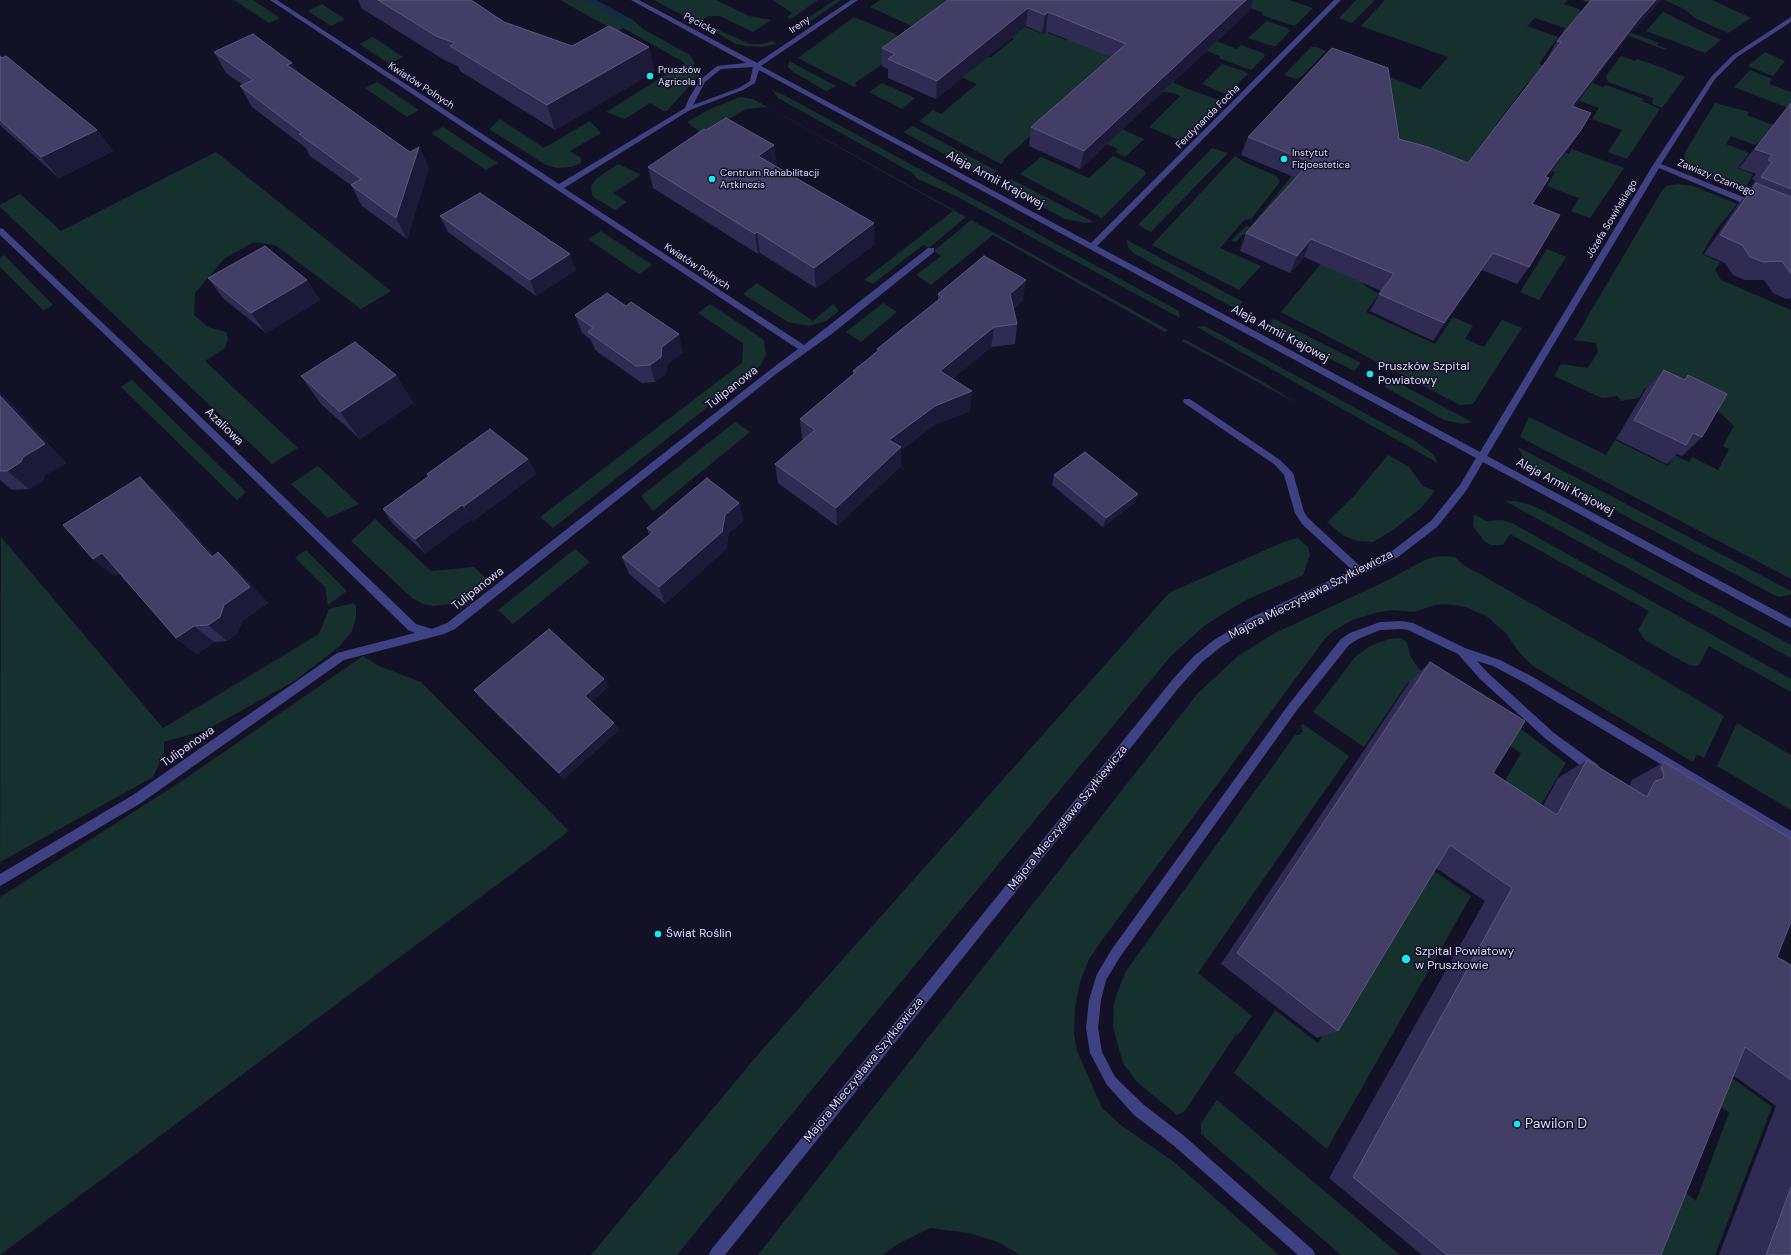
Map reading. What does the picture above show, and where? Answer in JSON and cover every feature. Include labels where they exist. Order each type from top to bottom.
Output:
[{"type":"street","name":"Kwiatów Polnych","points":[[273,0],[804,349]]},
{"type":"street","name":"Pęcicka","points":[[634,0],[757,66]]},
{"type":"street","name":"Ireny","points":[[757,66],[855,0]]},
{"type":"street","name":"Ferdynanda Focha","points":[[1092,247],[1338,0]]},
{"type":"street","name":"Józefa Sowińskiego","points":[[1483,457],[1656,165],[1704,91],[1720,71],[1735,56],[1791,18]]},
{"type":"street","points":[[558,188],[688,109],[741,89],[753,82],[757,66],[723,67],[713,71],[702,81],[692,98],[688,109]]},
{"type":"street","name":"Aleja Armii Krajowej","points":[[757,66],[1791,624]]},
{"type":"street","name":"Zawiszy Czarnego","points":[[1656,165],[1761,207]]},
{"type":"street","name":"Azaliowa","points":[[0,231],[119,343],[412,627],[422,632],[434,632]]},
{"type":"street","name":"Tulipanowa","points":[[0,880],[137,798],[341,656],[444,630],[454,624],[932,250]]},
{"type":"street","points":[[1187,401],[1277,462],[1288,473],[1300,513],[1305,521],[1358,571]]},
{"type":"street","name":"Majora Mieczysława Szyłkiewicza","points":[[716,1255],[1177,682],[1198,659],[1218,643],[1252,622],[1395,554],[1419,537],[1434,524],[1464,488],[1483,457]]},
{"type":"street","points":[[1308,1255],[1178,1140],[1138,1110],[1111,1081],[1096,1053],[1092,1028],[1095,1000],[1102,978],[1116,953],[1293,708],[1345,642],[1354,636],[1380,626],[1402,625],[1409,626],[1462,651],[1496,663],[1529,680],[1791,837]]},
{"type":"street","points":[[1462,651],[1484,676],[1550,736],[1600,774]]},
{"type":"green space","points":[[234,0],[253,0],[280,18],[269,23]]},
{"type":"green space","points":[[560,0],[596,0],[633,20],[643,29],[690,55],[694,62],[695,71],[701,73],[667,111],[664,111],[650,103],[625,119],[606,112],[685,63],[623,28],[617,32]]},
{"type":"green space","points":[[654,0],[716,0],[749,16],[771,20],[753,32],[720,16],[709,16],[697,23]]},
{"type":"green space","points":[[773,0],[818,0],[791,19],[787,17],[792,13]]},
{"type":"green space","points":[[835,0],[841,0],[808,23],[800,23]]},
{"type":"green space","points":[[880,0],[973,0],[1015,23],[1043,34],[1058,21],[1109,0],[1237,49],[1241,45],[1263,53],[1265,56],[1251,70],[1149,28],[1064,20],[1048,33],[1066,40],[1071,36],[1188,89],[1216,99],[1218,103],[1181,139],[1177,139],[1149,127],[1180,96],[1176,94],[1161,91],[1077,109],[1144,139],[1125,157],[1115,152],[1118,149],[1050,119],[1003,160],[1004,161],[1001,164],[919,121],[933,110],[941,114],[977,84],[901,51],[855,83],[857,85],[854,87],[798,58],[854,17],[909,40],[981,58],[991,57],[1014,39],[1008,35],[916,28],[870,7]]},
{"type":"green space","points":[[1231,0],[1289,0],[1313,8],[1295,26],[1264,16],[1261,12]]},
{"type":"green space","points":[[1356,0],[1375,0],[1352,23],[1339,18]]},
{"type":"green space","points":[[1385,0],[1568,0],[1564,4],[1579,9],[1586,17],[1598,20],[1659,43],[1657,45],[1667,49],[1665,50],[1612,29],[1599,45],[1562,33],[1565,28],[1535,18],[1527,26],[1558,37],[1539,64],[1603,87],[1606,85],[1644,99],[1642,101],[1660,109],[1627,159],[1608,152],[1622,130],[1592,119],[1599,108],[1528,82],[1495,126],[1569,154],[1572,149],[1624,168],[1590,218],[1571,211],[1579,198],[1547,186],[1555,172],[1495,149],[1360,280],[1365,286],[1379,294],[1366,312],[1435,344],[1453,317],[1473,326],[1465,339],[1484,347],[1502,320],[1522,328],[1473,404],[1460,405],[1281,312],[1344,236],[1250,237],[1243,234],[1236,242],[1231,241],[1246,226],[1250,227],[1287,182],[1369,69],[1420,89],[1448,57],[1361,26]]},
{"type":"green space","points":[[1664,0],[1712,0],[1751,18],[1728,33],[1695,18],[1684,9]]},
{"type":"green space","points":[[322,4],[345,19],[331,26],[308,11]]},
{"type":"green space","points":[[1663,12],[1721,40],[1705,53],[1646,31]]},
{"type":"green space","points":[[1267,21],[1287,28],[1290,31],[1276,46],[1248,38]]},
{"type":"green space","points":[[716,29],[750,44],[762,44],[772,41],[777,44],[762,47],[736,44],[712,30]]},
{"type":"green space","points":[[373,37],[403,57],[390,64],[359,44]]},
{"type":"green space","points":[[1311,47],[1316,47],[1326,51],[1301,77],[1297,79],[1284,75]]},
{"type":"green space","points":[[1765,52],[1785,61],[1773,76],[1748,66]]},
{"type":"green space","points":[[1621,56],[1635,61],[1637,59],[1685,77],[1662,108],[1652,104],[1653,98],[1608,82],[1606,76]]},
{"type":"green space","points":[[789,61],[836,86],[826,91],[795,73],[788,67]]},
{"type":"green space","points":[[1222,64],[1248,74],[1228,93],[1223,93],[1202,84]]},
{"type":"green space","points":[[1750,70],[1772,79],[1769,84],[1791,92],[1791,109],[1734,87]]},
{"type":"green space","points":[[377,82],[419,110],[407,117],[365,88]]},
{"type":"green space","points":[[882,83],[915,98],[902,109],[869,92]]},
{"type":"green space","points":[[772,90],[784,95],[1179,311],[1180,318],[956,196],[918,179],[911,172],[778,98]]},
{"type":"green space","points":[[740,97],[753,99],[966,217],[929,248],[923,245],[873,284],[864,280],[953,211],[767,107],[746,109],[704,135],[687,122],[710,109]]},
{"type":"green space","points":[[1715,103],[1749,112],[1747,115],[1791,132],[1783,152],[1758,142],[1755,145],[1731,136],[1726,144],[1749,153],[1738,168],[1753,174],[1743,193],[1695,172],[1685,160],[1684,155],[1687,149]]},
{"type":"green space","points":[[500,119],[544,148],[590,121],[601,133],[570,151],[581,158],[581,163],[571,167],[557,168],[546,165],[489,129]]},
{"type":"green space","points":[[913,126],[997,171],[992,175],[985,176],[903,132]]},
{"type":"green space","points":[[443,127],[498,163],[486,170],[431,133]]},
{"type":"green space","points":[[1212,148],[1228,153],[1151,232],[1138,225]]},
{"type":"green space","points":[[216,152],[391,291],[361,309],[275,245],[254,242],[224,259],[195,293],[194,315],[208,327],[226,332],[228,339],[225,348],[205,361],[298,448],[272,464],[0,207],[0,205],[20,194],[61,231]]},
{"type":"green space","points":[[1113,156],[1144,170],[1146,174],[1102,218],[1020,174],[1041,157],[1089,178]]},
{"type":"green space","points":[[1235,156],[1246,163],[1277,176],[1280,182],[1251,219],[1244,220],[1220,248],[1261,266],[1239,290],[1152,245]]},
{"type":"green space","points":[[618,164],[641,175],[613,193],[627,202],[615,210],[592,195],[591,186],[597,178]]},
{"type":"green space","points":[[1011,179],[1094,222],[1085,223],[1065,219],[1007,188],[1007,183]]},
{"type":"green space","points":[[1678,184],[1693,186],[1737,204],[1716,230],[1702,254],[1720,262],[1715,270],[1721,280],[1791,310],[1791,579],[1520,437],[1529,417],[1606,455],[1615,440],[1668,466],[1675,455],[1689,462],[1692,457],[1718,470],[1729,449],[1723,446],[1734,426],[1721,413],[1705,406],[1665,397],[1645,388],[1639,398],[1621,401],[1617,396],[1602,398],[1554,376],[1561,364],[1588,368],[1598,352],[1596,343],[1574,340],[1661,192],[1666,186]]},
{"type":"green space","points":[[971,220],[1168,330],[1165,332],[993,235],[931,285],[916,275],[941,256],[934,251]]},
{"type":"green space","points":[[601,231],[652,265],[639,274],[588,239]]},
{"type":"green space","points":[[1127,240],[1243,302],[1236,309],[1135,254],[1128,248]]},
{"type":"green space","points":[[1547,249],[1566,257],[1539,300],[1520,292]]},
{"type":"green space","points":[[4,255],[53,305],[43,310],[0,267],[0,258]]},
{"type":"green space","points":[[757,283],[813,321],[833,304],[839,311],[826,321],[809,326],[788,322],[743,294]]},
{"type":"green space","points":[[883,303],[897,312],[861,342],[846,332]]},
{"type":"green space","points":[[710,304],[764,340],[766,355],[760,366],[553,528],[540,517],[742,363],[743,343],[698,313]]},
{"type":"green space","points":[[1274,319],[1361,363],[1354,371],[1271,328],[1270,324]]},
{"type":"green space","points":[[1205,326],[1412,439],[1433,454],[1438,463],[1197,327]]},
{"type":"green space","points":[[1184,339],[1263,382],[1298,404],[1182,341]]},
{"type":"green space","points":[[1391,379],[1472,422],[1462,424],[1444,420],[1385,387]]},
{"type":"green space","points":[[132,380],[246,492],[237,500],[121,387]]},
{"type":"green space","points":[[735,422],[750,432],[653,511],[641,496]]},
{"type":"green space","points":[[1518,447],[1791,591],[1790,595],[1778,597],[1526,463]]},
{"type":"green space","points":[[1388,455],[1409,467],[1423,486],[1435,491],[1422,507],[1393,530],[1373,542],[1358,541],[1344,536],[1327,522],[1352,498]]},
{"type":"green space","points":[[318,466],[359,504],[328,518],[291,484]]},
{"type":"green space","points":[[1505,501],[1516,501],[1531,505],[1544,511],[1791,645],[1791,658]]},
{"type":"green space","points":[[1474,514],[1486,521],[1502,520],[1512,523],[1791,679],[1791,692],[1709,646],[1699,665],[1695,666],[1689,665],[1655,646],[1644,639],[1638,630],[1649,611],[1510,534],[1503,545],[1491,545],[1484,541],[1473,526]]},
{"type":"green space","points":[[375,519],[431,571],[474,567],[487,579],[461,599],[450,604],[433,606],[423,604],[412,598],[351,541]]},
{"type":"green space","points":[[1,537],[163,728],[319,634],[329,609],[353,603],[356,606],[356,617],[352,631],[340,646],[293,682],[206,730],[164,742],[164,753],[153,777],[0,862]]},
{"type":"green space","points":[[1298,538],[1308,547],[1310,555],[1303,575],[1246,600],[1224,613],[1204,626],[1170,657],[804,1099],[677,1255],[591,1255],[761,1051],[1169,593],[1283,542]]},
{"type":"green space","points":[[575,549],[590,562],[513,624],[498,610]]},
{"type":"green space","points":[[306,550],[347,591],[328,605],[325,587],[295,558]]},
{"type":"green space","points":[[1433,557],[1455,557],[1462,564],[1634,662],[1724,716],[1704,758],[1697,754],[1693,762],[1533,666],[1518,651],[1506,633],[1488,617],[1466,607],[1445,604],[1435,605],[1414,612],[1394,610],[1379,612],[1352,620],[1332,632],[1324,640],[1089,959],[1080,982],[1075,1008],[1074,1034],[1077,1051],[1102,1108],[1122,1126],[1174,1162],[1279,1255],[1020,1255],[998,1242],[969,1233],[930,1228],[896,1245],[883,1255],[758,1255],[1198,693],[1238,656],[1273,634],[1386,581],[1423,561]]},
{"type":"green space","points":[[1400,638],[1407,642],[1410,655],[1425,676],[1517,726],[1566,763],[1527,828],[1488,810],[1521,753],[1408,682],[1364,747],[1313,712],[1355,657],[1370,646],[1389,639]]},
{"type":"green space","points":[[363,656],[379,666],[421,682],[569,831],[0,1255],[0,897],[179,783]]},
{"type":"green space","points":[[1737,723],[1791,755],[1791,810],[1717,766]]},
{"type":"green space","points":[[1303,724],[1349,756],[1198,973],[1252,1016],[1238,1035],[1236,1034],[1185,1111],[1177,1115],[1137,1082],[1123,1063],[1113,1027],[1114,1004],[1117,993],[1126,971],[1295,735],[1299,735],[1303,731],[1301,726]]},
{"type":"green space","points":[[1425,865],[1471,896],[1327,1149],[1234,1073],[1275,1010],[1318,1043]]},
{"type":"green space","points":[[1713,1064],[1772,1107],[1715,1255],[1641,1255],[1671,1182],[1696,1201],[1729,1113],[1701,1092]]},
{"type":"green space","points":[[1217,1100],[1400,1255],[1341,1255],[1201,1134],[1201,1123]]},
{"type":"building","points":[[378,0],[471,0],[504,22],[572,46],[609,26],[649,47],[547,105],[450,46],[455,43],[436,36]]},
{"type":"building","points":[[948,0],[1246,0],[1084,151],[1031,127],[1126,44],[1048,12],[1045,15],[1028,8],[937,81],[888,59],[895,54],[882,48]]},
{"type":"building","points":[[1591,0],[1656,0],[1638,20],[1572,106],[1591,113],[1581,130],[1545,177],[1549,178],[1532,204],[1560,215],[1529,267],[1493,253],[1444,323],[1379,294],[1394,274],[1311,239],[1297,256],[1246,233],[1310,162],[1248,137],[1332,48],[1388,68],[1399,139],[1428,147],[1468,163],[1561,42],[1557,41]]},
{"type":"building","points":[[253,34],[292,63],[287,65],[410,152],[419,147],[396,218],[351,185],[361,179],[299,134],[302,133],[240,86],[253,80],[214,52]]},
{"type":"building","points":[[0,56],[2,58],[6,56],[97,130],[41,157],[0,120]]},
{"type":"building","points":[[1791,103],[1791,189],[1761,177],[1772,162],[1768,160],[1772,155],[1755,149]]},
{"type":"building","points":[[726,118],[774,145],[758,156],[874,223],[814,268],[757,232],[755,234],[648,167],[704,129],[706,130]]},
{"type":"building","points":[[1756,183],[1791,197],[1791,274],[1782,261],[1763,262],[1750,257],[1742,245],[1720,235]]},
{"type":"building","points":[[480,193],[570,254],[530,280],[440,216]]},
{"type":"building","points":[[265,246],[307,280],[251,313],[208,278]]},
{"type":"building","points":[[984,256],[1026,280],[1010,294],[1017,324],[994,327],[940,371],[972,391],[935,406],[889,440],[901,447],[836,508],[775,464],[815,430],[800,419],[856,372],[853,371],[879,350],[877,349],[942,297],[938,294]]},
{"type":"building","points":[[607,293],[626,306],[631,302],[679,334],[662,347],[661,357],[650,365],[636,366],[588,332],[593,328],[575,315]]},
{"type":"building","points":[[355,342],[396,375],[340,412],[301,376]]},
{"type":"building","points":[[1664,370],[1685,380],[1688,375],[1727,394],[1702,437],[1693,433],[1686,445],[1634,420]]},
{"type":"building","points":[[0,396],[45,444],[23,457],[21,462],[7,471],[0,471]]},
{"type":"building","points":[[490,429],[528,459],[464,506],[462,505],[415,539],[383,509],[429,476],[427,474]]},
{"type":"building","points":[[1085,452],[1138,494],[1106,518],[1054,475]]},
{"type":"building","points":[[140,477],[212,557],[218,552],[250,587],[224,605],[220,617],[208,625],[194,626],[176,638],[102,553],[93,559],[63,525]]},
{"type":"building","points":[[707,478],[739,503],[725,515],[722,532],[659,587],[622,557],[653,532],[647,528]]},
{"type":"building","points":[[549,629],[604,679],[585,696],[614,723],[559,773],[474,690]]},
{"type":"building","points":[[1430,662],[1525,721],[1493,773],[1557,815],[1587,760],[1647,797],[1655,781],[1663,779],[1664,774],[1661,768],[1664,762],[1791,839],[1791,922],[1777,957],[1791,965],[1791,1080],[1745,1047],[1661,1255],[1447,1255],[1353,1177],[1512,888],[1450,845],[1338,1031],[1237,953]]},
{"type":"building","points":[[1791,1187],[1791,1255],[1766,1255]]},
{"type":"waterway","points":[[589,0],[627,21]]},
{"type":"place","name":"Pruszków Agricola 1","points":[[650,76]]},
{"type":"place","name":"Instytut Fizjoestetica","points":[[1284,159]]},
{"type":"place","name":"Centrum Rehabilitacji Artkinezis","points":[[712,179]]},
{"type":"place","name":"Pruszków Szpital Powiatowy","points":[[1370,374]]},
{"type":"place","name":"Świat Roślin","points":[[658,934]]},
{"type":"place","name":"Szpital Powiatowy w Pruszkowie","points":[[1406,959]]},
{"type":"place","name":"Pawilon D","points":[[1517,1124]]}]
